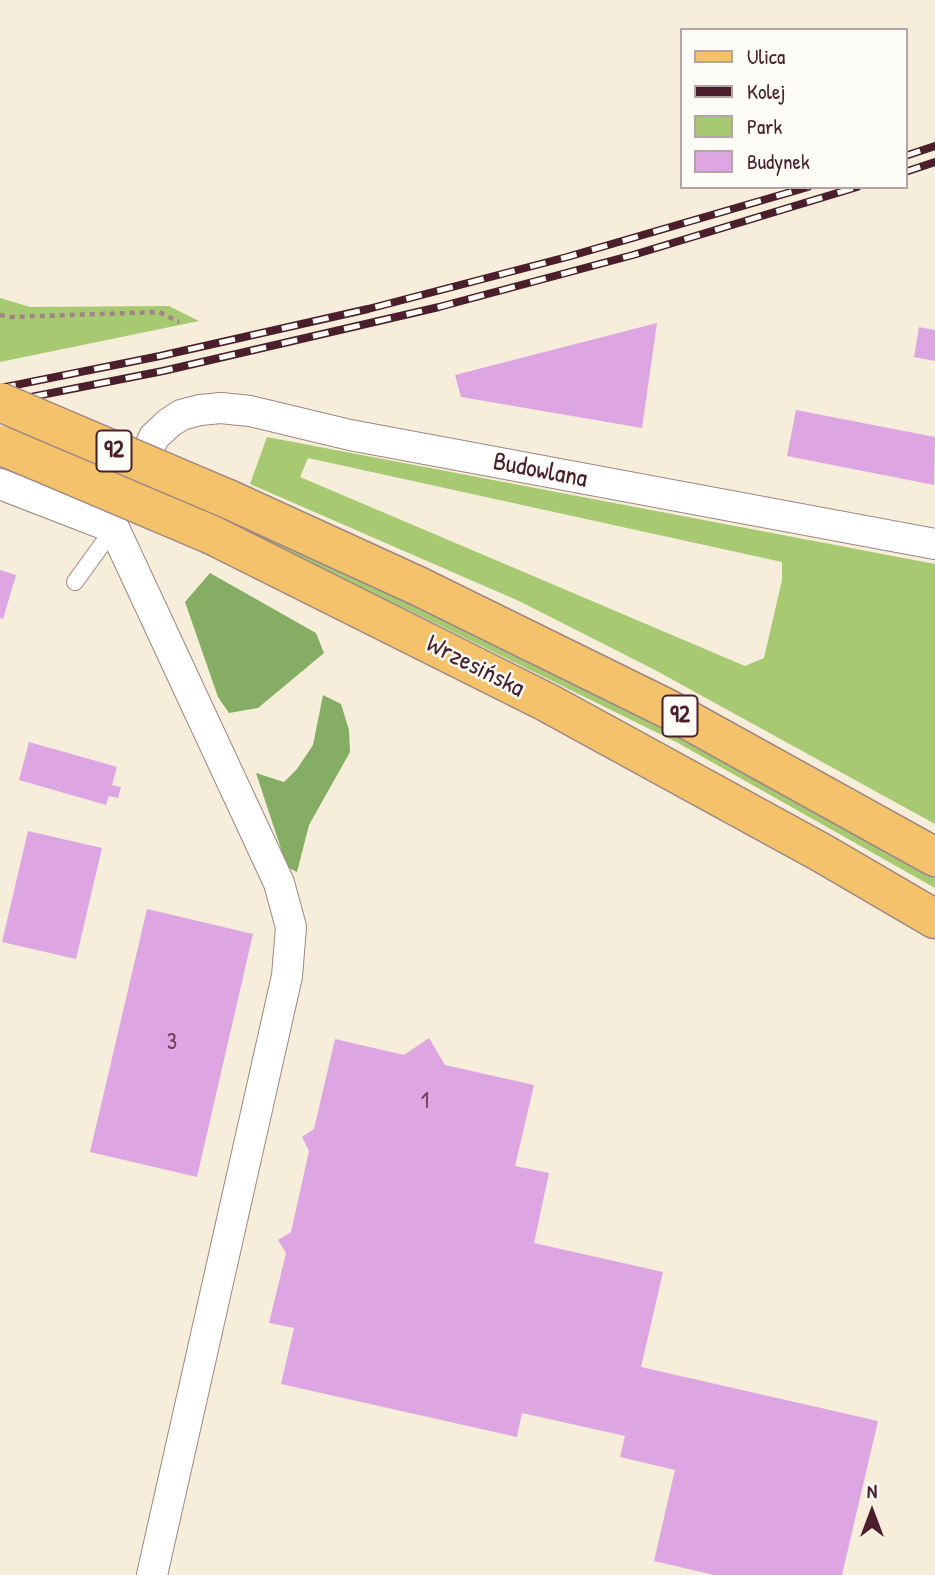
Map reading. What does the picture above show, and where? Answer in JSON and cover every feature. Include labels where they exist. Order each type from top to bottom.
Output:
[{"type":"main road","name":"Wrzesińska","points":[[0,402],[228,499],[418,586],[668,709],[935,857]]},
{"type":"main road","name":"Wrzesińska","points":[[0,445],[212,535],[548,703],[822,852],[935,919]]},
{"type":"street","name":"Budowlana","points":[[114,528],[154,437],[181,415],[221,408],[250,411],[350,435],[935,544]]},
{"type":"street","points":[[0,484],[114,528],[279,883],[291,927],[286,976],[152,1575]]},
{"type":"lane","points":[[75,582],[114,528]]},
{"type":"path","points":[[0,314],[11,317],[159,312],[179,322]]},
{"type":"green space","points":[[0,298],[30,307],[169,306],[199,321],[0,362]]},
{"type":"green space","points":[[267,437],[935,564],[935,824],[655,670],[519,601],[250,484]],"holes":[[[308,458],[782,562],[782,580],[764,658],[745,666],[300,477]]]},
{"type":"green space","points":[[232,515],[553,667],[935,873],[935,888],[678,743],[408,610],[224,526]]},
{"type":"green space","points":[[210,573],[316,633],[324,653],[258,708],[229,713],[218,697],[185,602]]},
{"type":"green space","points":[[323,695],[341,704],[349,730],[350,752],[309,825],[297,872],[287,867],[256,773],[284,782],[297,769],[313,745]]},
{"type":"building","points":[[657,323],[642,428],[461,397],[455,375]]},
{"type":"building","points":[[919,327],[935,330],[935,361],[914,357]]},
{"type":"building","points":[[796,410],[935,437],[934,485],[787,456]]},
{"type":"building","points":[[0,570],[16,575],[3,619],[0,618]]},
{"type":"building","points":[[29,742],[117,767],[112,785],[121,787],[118,798],[109,796],[106,805],[19,780]]},
{"type":"building","points":[[28,831],[102,848],[76,959],[2,942]]},
{"type":"building","points":[[147,909],[253,934],[197,1177],[90,1152]]},
{"type":"building","points":[[429,1038],[445,1065],[534,1085],[515,1166],[549,1173],[534,1243],[663,1272],[641,1367],[878,1421],[842,1575],[714,1575],[654,1561],[675,1470],[620,1457],[625,1436],[522,1413],[517,1437],[281,1384],[294,1328],[269,1323],[286,1253],[278,1240],[291,1232],[309,1151],[302,1137],[314,1129],[335,1039],[404,1055]]},
{"type":"railway","points":[[907,155],[935,146]]},
{"type":"railway","points":[[907,171],[935,162]]},
{"type":"railway","points":[[0,388],[160,356],[368,309],[567,257],[801,189]]},
{"type":"railway","points":[[0,403],[163,371],[439,307],[633,255],[850,189]]}]
